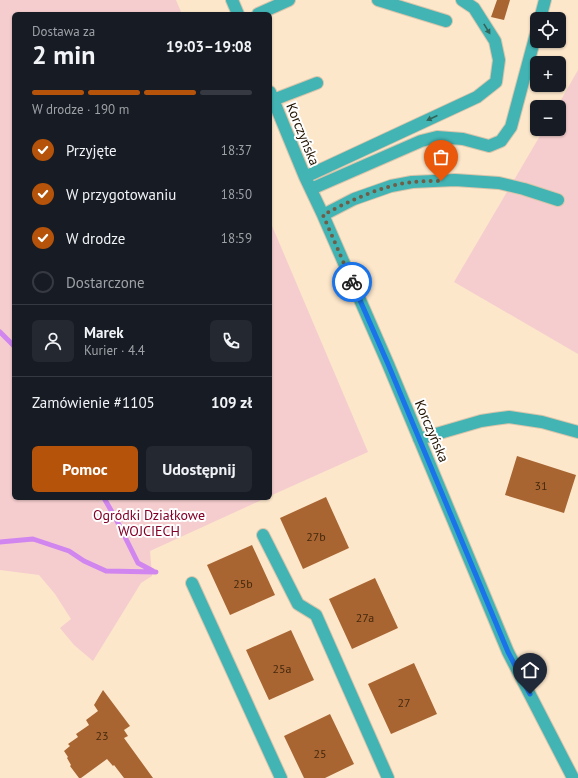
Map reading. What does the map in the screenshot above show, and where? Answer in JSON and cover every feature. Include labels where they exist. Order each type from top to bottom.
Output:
[{"type":"street","points":[[232,0],[237,12]]},
{"type":"street","points":[[262,12],[289,0]]},
{"type":"street","points":[[378,0],[446,21]]},
{"type":"street","points":[[305,177],[476,97],[496,82],[499,60],[495,41],[474,8],[462,0]]},
{"type":"street","points":[[542,12],[545,0]]},
{"type":"street","points":[[311,189],[421,141],[437,137],[463,139],[489,146],[501,141],[511,127],[532,48]]},
{"type":"street","points":[[272,96],[317,83]]},
{"type":"street","name":"Korczyńska","points":[[272,96],[305,177],[388,364],[508,652],[573,778]]},
{"type":"street","points":[[323,215],[354,199],[391,186],[412,182],[455,180],[499,183],[524,188],[558,200]]},
{"type":"street","points":[[419,439],[480,421],[509,418],[542,422],[578,432]]},
{"type":"street","points":[[263,534],[298,604],[316,615],[388,778]]},
{"type":"street","points":[[192,583],[281,778]]},
{"type":"green space","name":"Ogródki Działkowe WOJCIECH","points":[[0,0],[176,0],[181,12],[12,12],[12,500],[262,500],[150,551],[152,576],[141,583],[93,661],[74,645],[60,628],[71,619],[55,594],[39,575],[0,570]]},
{"type":"green space","points":[[578,70],[578,354],[454,282],[540,136],[566,136],[566,100],[561,100]]},
{"type":"green space","points":[[272,226],[368,452],[272,495]]},
{"type":"building","points":[[497,0],[510,0],[504,20],[491,17]]},
{"type":"building","points":[[517,456],[576,475],[564,513],[505,495]]},
{"type":"building","points":[[326,497],[349,548],[303,569],[280,518]]},
{"type":"building","points":[[252,545],[275,595],[230,615],[207,565]]},
{"type":"building","points":[[375,578],[398,628],[352,649],[329,599]]},
{"type":"building","points":[[291,630],[314,680],[269,700],[246,650]]},
{"type":"building","points":[[414,663],[437,714],[391,734],[368,684]]},
{"type":"building","points":[[103,690],[130,726],[124,730],[128,736],[124,738],[153,778],[124,778],[114,765],[113,766],[107,759],[81,778],[79,778],[70,766],[68,757],[64,751],[70,746],[68,744],[78,737],[76,734],[89,725],[86,720],[98,711],[94,705]]},
{"type":"building","points":[[330,714],[354,764],[325,778],[304,778],[284,736]]},
{"type":"waterway","points":[[0,332],[12,344]]},
{"type":"waterway","points":[[105,500],[138,563],[153,571]]},
{"type":"waterway","points":[[0,542],[33,539],[69,551],[84,561],[106,571],[156,572]]},
{"type":"way so far","points":[[352,282],[323,215],[354,199],[391,186],[412,182],[441,181]]},
{"type":"route","points":[[352,282],[388,364],[508,652],[530,694]]}]
